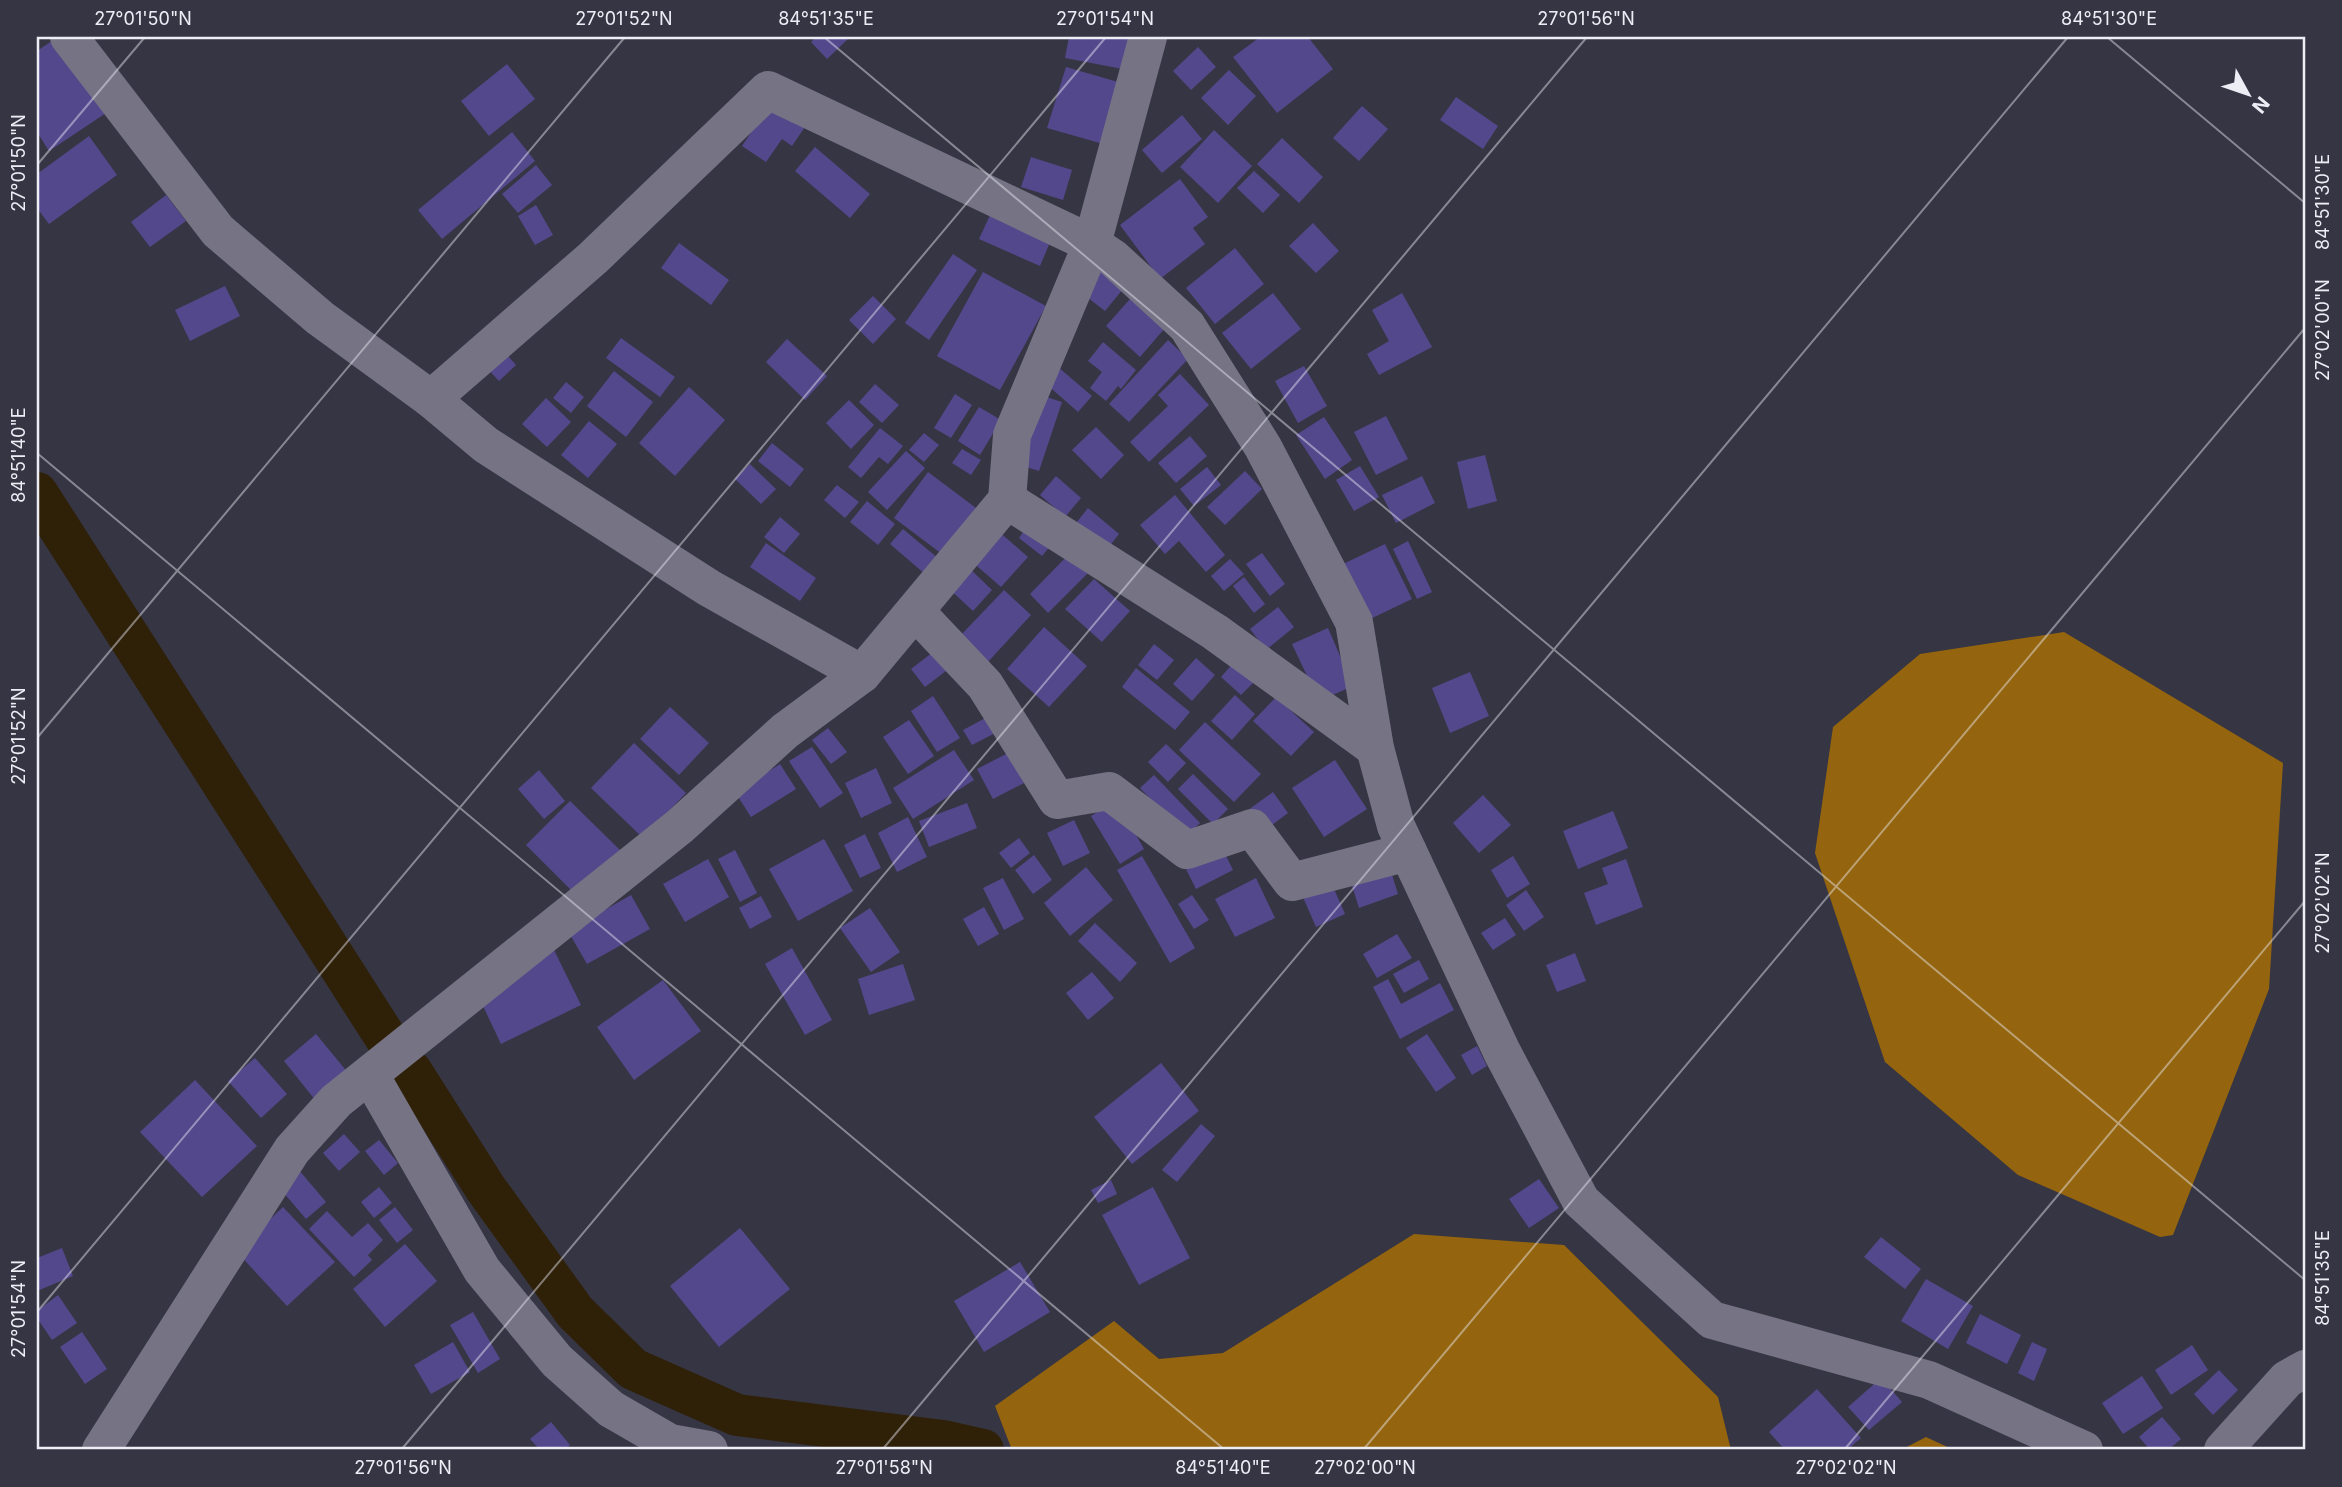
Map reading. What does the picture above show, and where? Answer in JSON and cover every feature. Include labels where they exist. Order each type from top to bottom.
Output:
[{"type":"street","points":[[69,37],[218,231],[320,318],[431,399],[486,444],[709,588],[862,674]]},
{"type":"street","points":[[101,1450],[292,1150],[336,1101],[680,826],[785,732],[862,674],[1007,500],[1012,435],[1093,244],[1148,37]]},
{"type":"street","points":[[431,399],[593,258],[768,90],[1093,244],[1113,258],[1187,326],[1263,446],[1354,622],[1375,748],[1396,826],[1502,1052],[1581,1201],[1712,1320],[1929,1380],[2084,1450]]},
{"type":"street","points":[[1007,500],[1215,632],[1375,748]]},
{"type":"street","points":[[916,612],[985,685],[1056,800],[1109,791],[1187,850],[1252,828],[1292,882],[1408,852]]},
{"type":"street","points":[[370,1075],[482,1270],[557,1361],[623,1416],[670,1443],[709,1450]]},
{"type":"street","points":[[2223,1450],[2287,1379],[2305,1369]]},
{"type":"shaded area","points":[[2064,632],[2283,763],[2269,989],[2173,1235],[2160,1237],[2018,1175],[1885,1062],[1815,853],[1833,727],[1920,654]]},
{"type":"shaded area","points":[[1414,1234],[1564,1245],[1718,1397],[1731,1450],[1012,1450],[995,1406],[1114,1321],[1159,1359],[1223,1353]]},
{"type":"shaded area","points":[[1926,1437],[1954,1450],[1901,1450]]},
{"type":"building","points":[[58,37],[109,111],[49,151],[37,132],[37,51]]},
{"type":"building","points":[[816,37],[850,37],[827,59],[811,42]]},
{"type":"building","points":[[1069,37],[1135,37],[1128,70],[1065,58]]},
{"type":"building","points":[[1260,37],[1308,37],[1333,69],[1277,113],[1233,57]]},
{"type":"building","points":[[1198,47],[1216,67],[1191,90],[1173,71]]},
{"type":"building","points":[[507,64],[535,99],[489,136],[461,101]]},
{"type":"building","points":[[1066,67],[1125,84],[1107,145],[1047,128]]},
{"type":"building","points":[[1229,70],[1256,96],[1228,125],[1201,98]]},
{"type":"building","points":[[1456,97],[1498,126],[1483,149],[1440,120]]},
{"type":"building","points":[[774,98],[809,121],[792,146],[782,139],[766,162],[742,146]]},
{"type":"building","points":[[1362,106],[1388,129],[1359,161],[1333,138]]},
{"type":"building","points":[[1182,115],[1202,139],[1162,173],[1142,150]]},
{"type":"building","points":[[1214,130],[1252,166],[1218,203],[1180,167]]},
{"type":"building","points":[[512,132],[535,161],[442,239],[418,210]]},
{"type":"building","points":[[89,136],[117,175],[49,224],[37,208],[37,174]]},
{"type":"building","points":[[1282,138],[1323,177],[1299,203],[1257,164]]},
{"type":"building","points":[[815,147],[870,194],[850,218],[795,171]]},
{"type":"building","points":[[1031,157],[1072,170],[1063,200],[1021,187]]},
{"type":"building","points":[[536,165],[552,185],[518,213],[502,194]]},
{"type":"building","points":[[1254,171],[1280,195],[1263,213],[1237,188]]},
{"type":"building","points":[[1180,179],[1208,217],[1193,228],[1205,244],[1160,279],[1120,225]]},
{"type":"building","points":[[166,195],[186,221],[150,247],[131,222]]},
{"type":"building","points":[[536,205],[553,235],[535,245],[518,216]]},
{"type":"building","points":[[991,213],[1051,240],[1040,266],[979,239]]},
{"type":"building","points":[[1313,223],[1339,251],[1316,273],[1289,246]]},
{"type":"building","points":[[679,243],[729,280],[711,305],[661,268]]},
{"type":"building","points":[[1235,248],[1264,284],[1215,324],[1186,288]]},
{"type":"building","points":[[953,254],[977,270],[929,340],[905,323]]},
{"type":"building","points":[[1093,255],[1128,283],[1105,311],[1070,284]]},
{"type":"building","points":[[983,272],[1046,306],[1000,390],[937,356]]},
{"type":"building","points":[[225,286],[240,316],[190,341],[175,310]]},
{"type":"building","points":[[1273,293],[1301,329],[1251,369],[1222,333]]},
{"type":"building","points":[[1402,293],[1432,347],[1379,375],[1367,354],[1389,341],[1372,310]]},
{"type":"building","points":[[873,296],[896,319],[873,344],[849,320]]},
{"type":"building","points":[[1130,299],[1165,328],[1140,357],[1106,326]]},
{"type":"building","points":[[621,338],[675,377],[660,397],[606,358]]},
{"type":"building","points":[[787,339],[827,376],[805,400],[766,362]]},
{"type":"building","points":[[1168,340],[1188,359],[1129,422],[1109,404]]},
{"type":"building","points":[[1103,342],[1136,370],[1121,389],[1118,386],[1106,401],[1090,388],[1102,372],[1088,361]]},
{"type":"building","points":[[501,348],[516,365],[499,381],[484,365]]},
{"type":"building","points":[[1304,366],[1327,406],[1298,423],[1275,381]]},
{"type":"building","points":[[1058,367],[1092,396],[1078,412],[1044,382]]},
{"type":"building","points":[[614,371],[653,402],[626,437],[587,406]]},
{"type":"building","points":[[1180,374],[1209,405],[1149,462],[1130,442],[1168,406],[1158,395]]},
{"type":"building","points":[[566,382],[584,397],[571,413],[553,398]]},
{"type":"building","points":[[875,384],[899,405],[882,423],[859,402]]},
{"type":"building","points":[[689,387],[725,420],[675,476],[639,443]]},
{"type":"building","points":[[955,394],[972,405],[951,438],[934,428]]},
{"type":"building","points":[[1037,394],[1062,402],[1039,471],[1014,463]]},
{"type":"building","points":[[546,398],[571,422],[547,447],[522,424]]},
{"type":"building","points":[[849,400],[874,425],[851,449],[826,423]]},
{"type":"building","points":[[979,407],[1001,420],[980,455],[958,441]]},
{"type":"building","points":[[1386,416],[1408,459],[1376,475],[1354,432]]},
{"type":"building","points":[[1324,417],[1352,460],[1325,479],[1296,435]]},
{"type":"building","points":[[589,421],[617,444],[588,478],[561,455]]},
{"type":"building","points":[[1096,427],[1124,455],[1101,479],[1072,450]]},
{"type":"building","points":[[880,428],[903,446],[888,464],[879,457],[861,478],[848,467]]},
{"type":"building","points":[[924,433],[939,445],[924,462],[909,450]]},
{"type":"building","points":[[1190,436],[1207,456],[1176,483],[1158,463]]},
{"type":"building","points":[[772,443],[804,469],[790,487],[758,461]]},
{"type":"building","points":[[962,449],[981,460],[971,475],[952,463]]},
{"type":"building","points":[[906,451],[925,468],[887,510],[868,492]]},
{"type":"building","points":[[1485,455],[1497,501],[1468,509],[1457,462]]},
{"type":"building","points":[[750,464],[776,489],[761,504],[735,479]]},
{"type":"building","points":[[1360,466],[1379,497],[1354,511],[1336,480]]},
{"type":"building","points":[[1207,467],[1221,485],[1194,506],[1180,489]]},
{"type":"building","points":[[1245,471],[1262,489],[1225,525],[1207,507]]},
{"type":"building","points":[[928,472],[976,508],[942,554],[894,518]]},
{"type":"building","points":[[1056,476],[1081,498],[1065,517],[1040,495]]},
{"type":"building","points":[[1422,476],[1435,503],[1396,523],[1382,495]]},
{"type":"building","points":[[837,485],[859,502],[845,518],[824,500]]},
{"type":"building","points":[[1175,495],[1225,555],[1206,572],[1179,541],[1165,554],[1140,525]]},
{"type":"building","points":[[867,501],[895,524],[878,545],[850,522]]},
{"type":"building","points":[[1088,508],[1119,534],[1104,553],[1073,527]]},
{"type":"building","points":[[780,517],[800,534],[784,553],[764,537]]},
{"type":"building","points":[[1028,525],[1052,544],[1042,556],[1019,538]]},
{"type":"building","points":[[903,529],[945,564],[932,580],[890,544]]},
{"type":"building","points":[[997,530],[1028,557],[1001,587],[970,560]]},
{"type":"building","points":[[1408,541],[1432,592],[1417,599],[1393,549]]},
{"type":"building","points":[[766,543],[816,578],[800,601],[750,567]]},
{"type":"building","points":[[1385,544],[1412,599],[1368,620],[1341,565]]},
{"type":"building","points":[[1070,553],[1089,572],[1048,613],[1030,594]]},
{"type":"building","points":[[1262,553],[1285,584],[1270,596],[1246,564]]},
{"type":"building","points":[[1230,559],[1244,574],[1224,591],[1211,576]]},
{"type":"building","points":[[966,565],[992,590],[973,611],[946,586]]},
{"type":"building","points":[[1244,577],[1265,604],[1254,613],[1233,586]]},
{"type":"building","points":[[1094,579],[1130,611],[1102,642],[1065,609]]},
{"type":"building","points":[[1004,590],[1031,615],[987,663],[959,637]]},
{"type":"building","points":[[1278,607],[1294,627],[1266,650],[1250,629]]},
{"type":"building","points":[[1044,627],[1087,666],[1049,707],[1007,669]]},
{"type":"building","points":[[1328,628],[1353,686],[1319,701],[1292,644]]},
{"type":"building","points":[[1154,644],[1174,660],[1157,680],[1138,665]]},
{"type":"building","points":[[941,646],[955,664],[925,687],[911,669]]},
{"type":"building","points":[[1196,658],[1215,675],[1192,701],[1173,684]]},
{"type":"building","points":[[1235,661],[1256,680],[1241,695],[1221,677]]},
{"type":"building","points":[[1136,668],[1190,712],[1175,730],[1122,687]]},
{"type":"building","points":[[1470,672],[1489,716],[1450,733],[1432,688]]},
{"type":"building","points":[[1235,695],[1255,714],[1232,740],[1211,721]]},
{"type":"building","points":[[933,696],[960,738],[937,752],[911,711]]},
{"type":"building","points":[[1276,697],[1314,732],[1291,756],[1253,721]]},
{"type":"building","points":[[670,707],[709,743],[679,775],[640,739]]},
{"type":"building","points":[[991,715],[999,731],[972,745],[963,730]]},
{"type":"building","points":[[909,720],[934,756],[908,774],[883,737]]},
{"type":"building","points":[[1205,722],[1261,774],[1234,802],[1179,750]]},
{"type":"building","points":[[828,728],[847,752],[831,764],[812,740]]},
{"type":"building","points":[[634,743],[686,793],[643,838],[591,788]]},
{"type":"building","points":[[1166,744],[1186,763],[1168,782],[1148,762]]},
{"type":"building","points":[[812,747],[843,793],[820,808],[789,761]]},
{"type":"building","points":[[954,750],[974,780],[913,819],[893,788]]},
{"type":"building","points":[[1008,753],[1024,783],[993,799],[977,769]]},
{"type":"building","points":[[1335,760],[1367,809],[1324,837],[1292,788]]},
{"type":"building","points":[[780,764],[796,789],[751,817],[735,792]]},
{"type":"building","points":[[876,768],[892,803],[861,818],[845,783]]},
{"type":"building","points":[[539,770],[565,801],[544,819],[518,789]]},
{"type":"building","points":[[1193,774],[1228,809],[1213,824],[1178,789]]},
{"type":"building","points":[[1154,775],[1200,823],[1186,836],[1140,788]]},
{"type":"building","points":[[1273,792],[1288,813],[1264,831],[1248,810]]},
{"type":"building","points":[[1483,795],[1511,825],[1479,853],[1453,823]]},
{"type":"building","points":[[1116,800],[1144,849],[1120,864],[1091,816]]},
{"type":"building","points":[[570,801],[621,851],[576,895],[526,845]]},
{"type":"building","points":[[967,803],[977,828],[929,847],[919,821]]},
{"type":"building","points":[[1613,811],[1628,848],[1578,869],[1563,831]]},
{"type":"building","points":[[908,817],[927,857],[897,872],[878,833]]},
{"type":"building","points":[[1074,820],[1090,853],[1063,866],[1047,833]]},
{"type":"building","points":[[865,834],[881,868],[860,878],[844,845]]},
{"type":"building","points":[[1019,838],[1030,853],[1011,868],[999,853]]},
{"type":"building","points":[[824,839],[853,891],[798,921],[769,869]]},
{"type":"building","points":[[1222,848],[1233,870],[1196,889],[1185,867]]},
{"type":"building","points":[[735,850],[757,893],[740,902],[718,859]]},
{"type":"building","points":[[1034,855],[1052,880],[1033,894],[1015,870]]},
{"type":"building","points":[[1142,856],[1195,948],[1170,963],[1117,870]]},
{"type":"building","points":[[1513,856],[1530,884],[1507,898],[1491,870]]},
{"type":"building","points":[[708,859],[729,897],[685,922],[663,884]]},
{"type":"building","points":[[1626,859],[1643,907],[1596,925],[1584,893],[1608,884],[1602,868]]},
{"type":"building","points":[[1389,865],[1398,894],[1359,908],[1350,879]]},
{"type":"building","points":[[1086,867],[1113,900],[1070,936],[1044,903]]},
{"type":"building","points":[[1003,878],[1024,919],[1004,930],[983,888]]},
{"type":"building","points":[[1256,878],[1275,918],[1235,937],[1215,899]]},
{"type":"building","points":[[1331,882],[1345,914],[1316,927],[1302,895]]},
{"type":"building","points":[[1526,890],[1544,917],[1524,931],[1506,905]]},
{"type":"building","points":[[631,895],[650,929],[587,964],[568,931]]},
{"type":"building","points":[[1192,895],[1209,920],[1194,929],[1178,904]]},
{"type":"building","points":[[761,896],[772,917],[750,929],[739,908]]},
{"type":"building","points":[[984,907],[999,934],[978,946],[963,919]]},
{"type":"building","points":[[870,908],[900,952],[871,972],[840,928]]},
{"type":"building","points":[[1505,918],[1516,935],[1493,950],[1481,933]]},
{"type":"building","points":[[1095,923],[1137,963],[1120,982],[1078,941]]},
{"type":"building","points":[[1397,934],[1412,958],[1377,978],[1363,954]]},
{"type":"building","points":[[792,948],[832,1020],[805,1035],[765,964]]},
{"type":"building","points":[[554,950],[581,1005],[501,1044],[475,989]]},
{"type":"building","points":[[1575,953],[1586,981],[1557,992],[1546,965]]},
{"type":"building","points":[[1419,960],[1429,979],[1404,993],[1393,974]]},
{"type":"building","points":[[903,964],[915,1000],[869,1015],[858,979]]},
{"type":"building","points":[[1092,972],[1114,998],[1088,1020],[1066,993]]},
{"type":"building","points":[[1388,979],[1401,1004],[1440,983],[1454,1010],[1400,1039],[1373,987]]},
{"type":"building","points":[[663,980],[701,1031],[634,1080],[597,1027]]},
{"type":"building","points":[[316,1034],[349,1074],[316,1101],[284,1061]]},
{"type":"building","points":[[1427,1034],[1456,1078],[1436,1092],[1406,1048]]},
{"type":"building","points":[[1477,1046],[1487,1066],[1472,1075],[1461,1055]]},
{"type":"building","points":[[255,1058],[287,1094],[261,1118],[228,1081]]},
{"type":"building","points":[[1161,1063],[1199,1111],[1132,1164],[1094,1117]]},
{"type":"building","points":[[195,1080],[257,1146],[202,1197],[140,1132]]},
{"type":"building","points":[[1201,1124],[1215,1136],[1177,1182],[1162,1170]]},
{"type":"building","points":[[344,1134],[360,1152],[339,1171],[323,1153]]},
{"type":"building","points":[[379,1140],[398,1163],[384,1175],[365,1151]]},
{"type":"building","points":[[298,1169],[326,1202],[306,1219],[278,1186]]},
{"type":"building","points":[[1539,1179],[1559,1208],[1529,1228],[1509,1199]]},
{"type":"building","points":[[1111,1180],[1117,1194],[1098,1203],[1091,1190]]},
{"type":"building","points":[[379,1187],[392,1203],[374,1218],[361,1202]]},
{"type":"building","points":[[1153,1187],[1190,1258],[1139,1285],[1102,1215]]},
{"type":"building","points":[[283,1207],[335,1262],[287,1306],[236,1251]]},
{"type":"building","points":[[395,1207],[413,1230],[397,1243],[379,1220]]},
{"type":"building","points":[[327,1211],[352,1237],[368,1223],[383,1240],[368,1255],[372,1260],[354,1277],[309,1229]]},
{"type":"building","points":[[740,1228],[790,1289],[719,1347],[670,1286]]},
{"type":"building","points":[[1881,1237],[1921,1269],[1905,1289],[1864,1257]]},
{"type":"building","points":[[405,1244],[437,1281],[385,1327],[353,1289]]},
{"type":"building","points":[[62,1248],[73,1276],[37,1291],[37,1258]]},
{"type":"building","points":[[1020,1262],[1050,1312],[984,1352],[954,1301]]},
{"type":"building","points":[[1926,1279],[1973,1306],[1948,1349],[1901,1321]]},
{"type":"building","points":[[58,1295],[77,1323],[52,1340],[37,1318],[37,1311]]},
{"type":"building","points":[[473,1312],[500,1359],[478,1373],[450,1325]]},
{"type":"building","points":[[1980,1314],[2021,1335],[2007,1364],[1966,1343]]},
{"type":"building","points":[[82,1332],[107,1369],[85,1384],[60,1347]]},
{"type":"building","points":[[453,1342],[470,1372],[431,1394],[414,1365]]},
{"type":"building","points":[[2032,1342],[2047,1349],[2034,1381],[2018,1373]]},
{"type":"building","points":[[2192,1345],[2208,1370],[2171,1395],[2155,1370]]},
{"type":"building","points":[[2219,1370],[2238,1390],[2213,1415],[2194,1394]]},
{"type":"building","points":[[2142,1376],[2163,1408],[2123,1434],[2102,1403]]},
{"type":"building","points":[[1881,1378],[1902,1402],[1869,1430],[1848,1407]]},
{"type":"building","points":[[1817,1389],[1861,1438],[1847,1450],[1785,1450],[1769,1432]]},
{"type":"building","points":[[2162,1417],[2181,1439],[2168,1450],[2150,1450],[2139,1437]]},
{"type":"building","points":[[551,1422],[570,1445],[564,1450],[540,1450],[530,1439]]},
{"type":"waterway","points":[[37,493],[389,1043]]},
{"type":"waterway","points":[[411,1071],[486,1189],[575,1312],[633,1369],[737,1415],[943,1441],[983,1450]]}]
